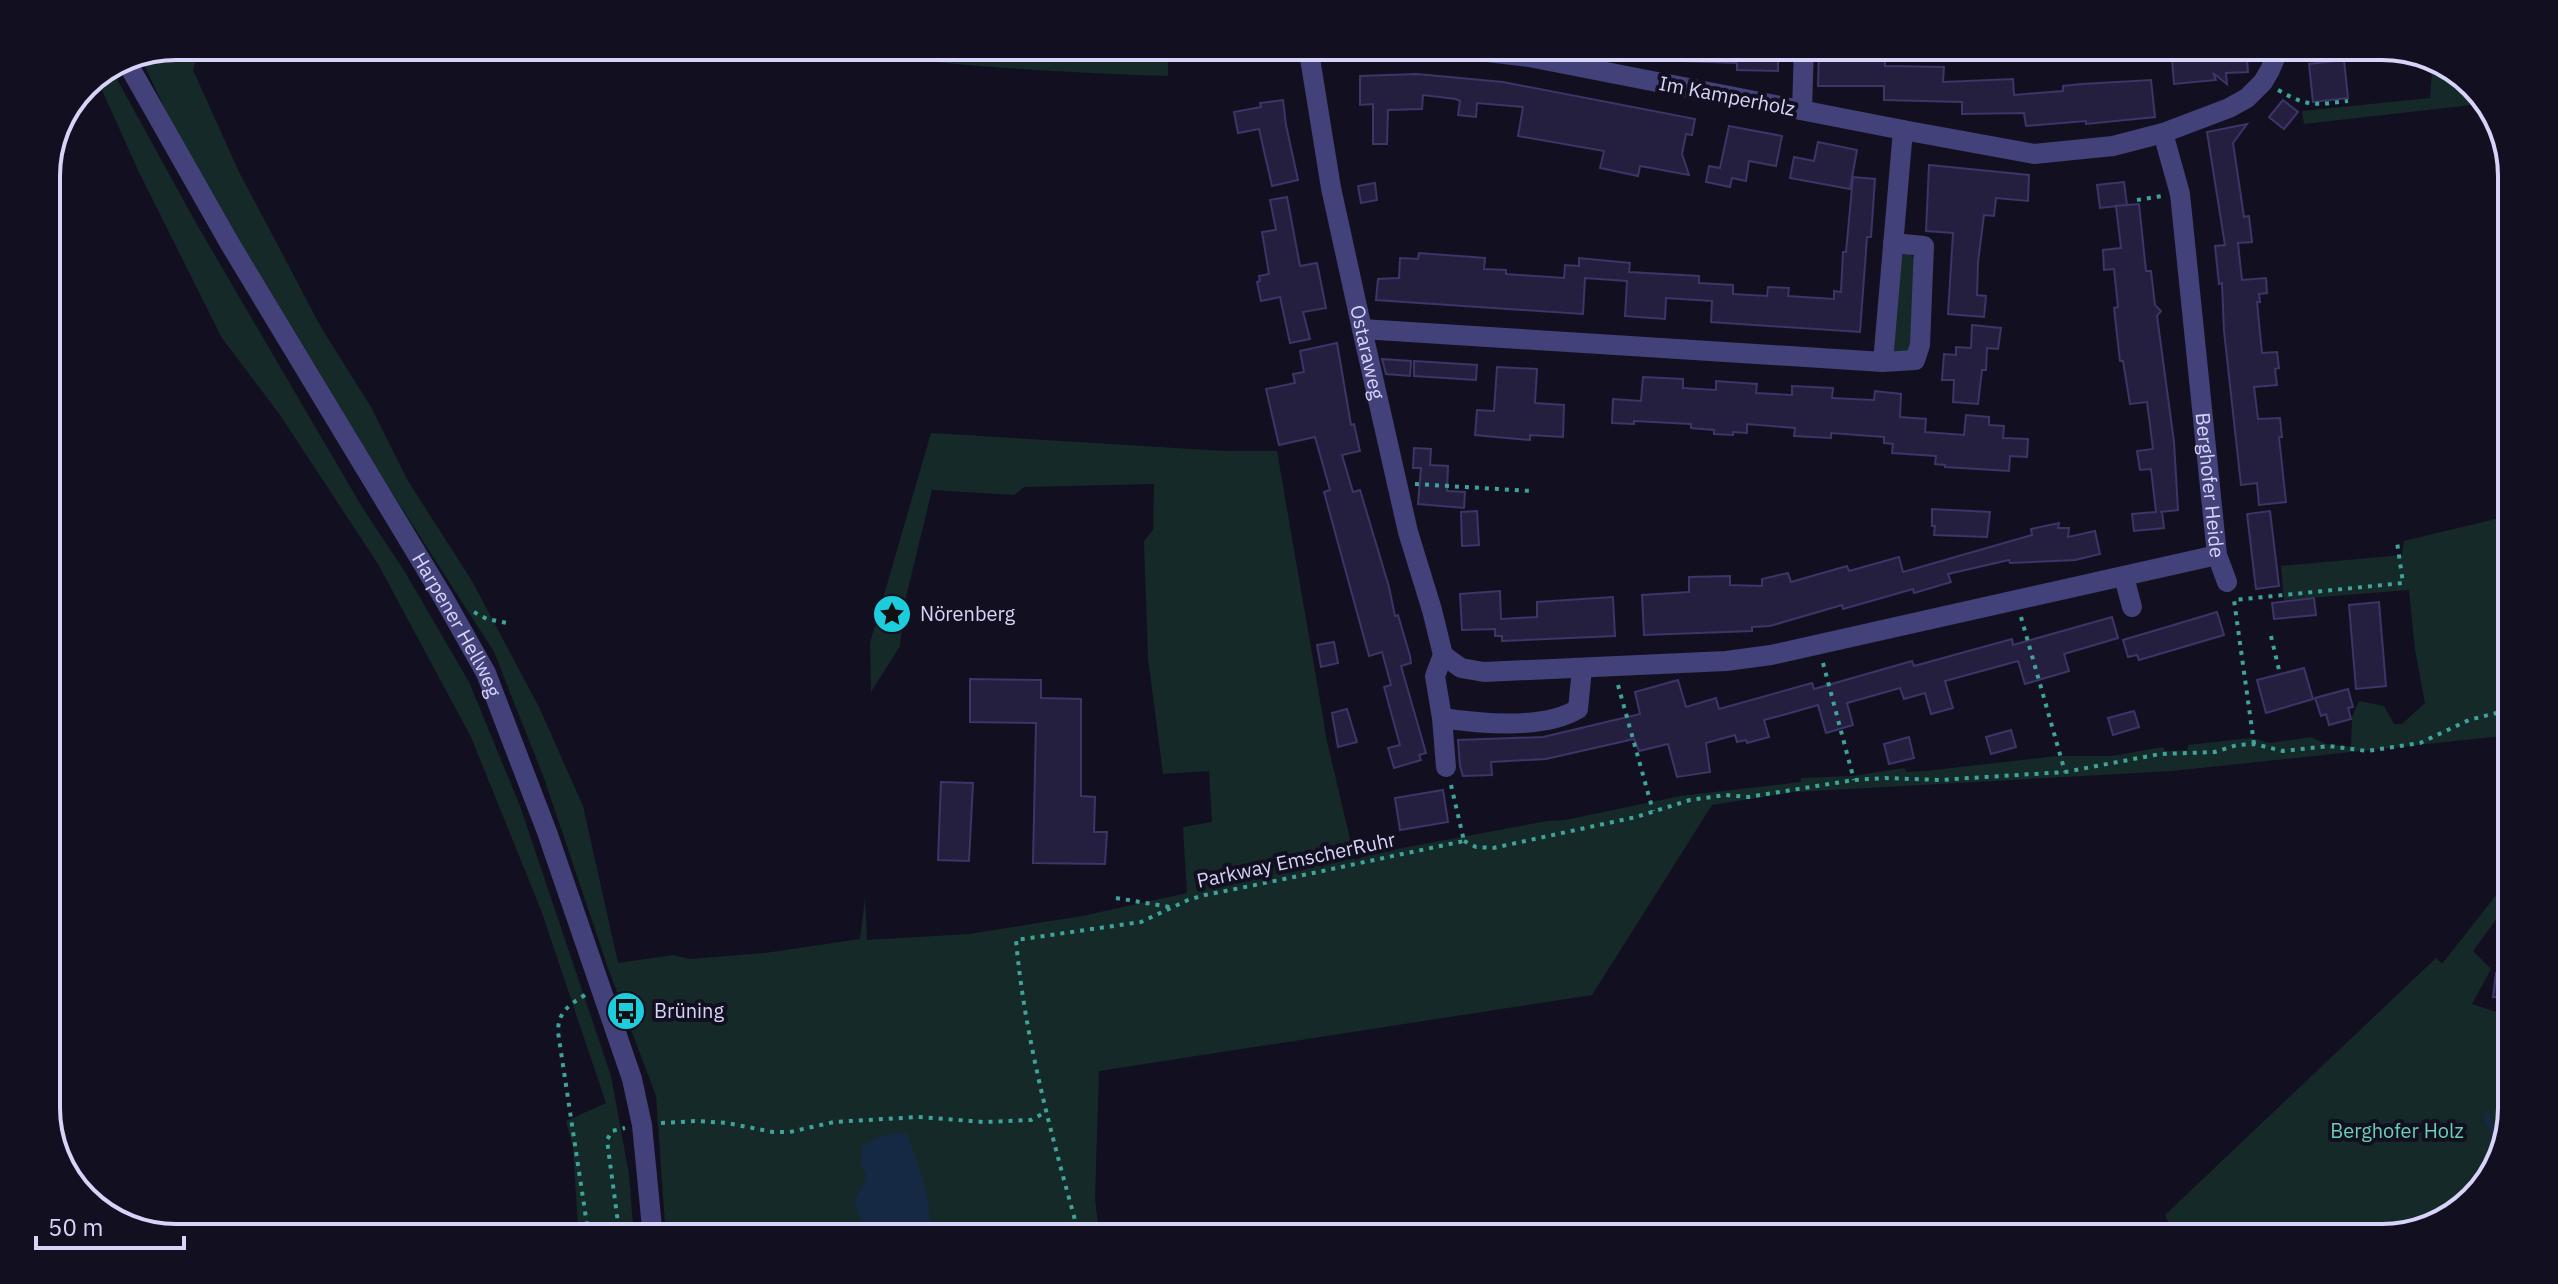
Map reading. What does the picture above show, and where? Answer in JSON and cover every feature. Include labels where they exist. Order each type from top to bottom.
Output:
[{"type":"street","name":"Ostaraweg","points":[[1310,60],[1331,188],[1362,329],[1397,483],[1443,655]]},
{"type":"street","name":"Im Kamperholz","points":[[1544,60],[1903,130]]},
{"type":"street","points":[[1802,110],[1804,60]]},
{"type":"street","points":[[1883,362],[1903,130],[2034,154],[2113,146],[2163,133],[2229,108],[2247,98],[2263,82],[2274,60]]},
{"type":"street","name":"Harpener Hellweg","points":[[131,70],[230,244],[486,673],[547,832],[632,1079],[642,1125],[652,1224]]},
{"type":"street","name":"Berghofer Heide","points":[[1443,655],[1461,668],[1484,672],[1726,661],[1818,645],[2217,555],[2180,194],[2163,133]]},
{"type":"street","points":[[1362,329],[1883,362],[1915,360],[1920,345],[1924,246],[1893,243]]},
{"type":"street","points":[[2217,555],[2227,582]]},
{"type":"street","points":[[2124,577],[2132,607]]},
{"type":"street","points":[[1443,655],[1435,676],[1446,767]]},
{"type":"street","points":[[1442,718],[1474,723],[1526,722],[1564,717],[1578,709],[1582,669]]},
{"type":"path","points":[[2263,82],[2300,103],[2315,105],[2348,101]]},
{"type":"path","points":[[2137,200],[2170,195]]},
{"type":"path","points":[[1397,483],[1531,491]]},
{"type":"path","points":[[2254,744],[2234,600],[2403,583],[2397,542]]},
{"type":"path","points":[[2016,602],[2065,772]]},
{"type":"path","points":[[2271,636],[2279,670]]},
{"type":"path","points":[[1818,645],[1854,780]]},
{"type":"path","points":[[1614,667],[1653,812]]},
{"type":"path","points":[[1446,767],[1464,841],[1476,847],[1493,848],[1653,812],[1690,800],[1726,795],[1748,797],[1854,780],[1939,780],[2065,772],[2160,754],[2215,752],[2237,745],[2254,744],[2283,751],[2329,746],[2367,751],[2420,743],[2469,720],[2498,713]]},
{"type":"path","name":"Parkway EmscherRuhr","points":[[1046,1112],[1019,980],[1016,940],[1141,922],[1205,895],[1347,868],[1464,841]]},
{"type":"path","points":[[1116,898],[1172,908]]},
{"type":"path","points":[[587,1224],[558,1021],[563,1010],[573,1002],[590,991],[602,988]]},
{"type":"path","points":[[697,1121],[790,1132],[834,1122],[918,1117],[1011,1122],[1031,1120],[1046,1112],[1076,1224]]},
{"type":"path","points":[[608,1148],[618,1224]]},
{"type":"green space","points":[[196,60],[193,70],[239,172],[322,329],[371,407],[408,481],[472,581],[539,707],[583,806],[618,963],[673,955],[690,959],[765,953],[860,939],[865,898],[867,940],[969,934],[1082,916],[1187,893],[1183,827],[1212,822],[1209,771],[1163,774],[1148,658],[1144,541],[1153,530],[1154,484],[1024,487],[1014,495],[932,490],[905,601],[900,646],[871,692],[870,643],[931,433],[1225,451],[1277,451],[1327,741],[1355,860],[1370,854],[1565,820],[1680,796],[1801,782],[1801,778],[1853,776],[1904,768],[1907,772],[1925,771],[2058,756],[2112,756],[2163,747],[2165,751],[2188,750],[2188,745],[2251,738],[2270,743],[2311,737],[2326,744],[2351,747],[2352,717],[2359,701],[2384,706],[2394,724],[2402,724],[2425,703],[2415,650],[2409,590],[2284,600],[2281,566],[2402,555],[2404,541],[2498,518],[2498,736],[2172,771],[1795,792],[1712,805],[1592,995],[1099,1071],[1095,1200],[1098,1224],[665,1224],[656,1096],[608,968],[544,778],[494,652],[339,410],[182,146],[144,65]]},
{"type":"green space","points":[[917,60],[1168,60],[1168,76],[1080,72]]},
{"type":"green space","points":[[2432,72],[2458,89],[2473,105],[2304,124],[2302,111],[2430,98]]},
{"type":"green space","points":[[116,78],[196,223],[362,507],[405,572],[469,682],[520,806],[611,1076],[629,1174],[633,1224],[578,1224],[573,1147],[566,1121],[606,1103],[541,910],[471,737],[378,564],[280,415],[222,338],[137,168],[101,88]]},
{"type":"green space","points":[[1907,253],[1916,259],[1912,349],[1905,353],[1895,352],[1890,346],[1900,255]]},
{"type":"green space","name":"Berghofer Holz","points":[[2498,893],[2498,917],[2473,951],[2491,969],[2472,1004],[2498,1012],[2497,1123],[2486,1159],[2458,1195],[2433,1212],[2397,1223],[2169,1224],[2165,1215],[2436,958],[2442,964]]},
{"type":"water","points":[[906,1133],[920,1170],[930,1224],[859,1224],[861,1219],[856,1199],[866,1172],[861,1167],[862,1146],[883,1135]]},
{"type":"building","points":[[1778,60],[1778,71],[1737,70],[1737,63],[1683,61]]},
{"type":"building","points":[[1819,60],[1885,60],[1885,66],[1944,67],[1943,82],[2013,79],[2014,95],[2063,91],[2063,86],[2151,80],[2155,117],[2026,126],[2024,113],[1962,114],[1962,102],[1884,100],[1884,86],[1818,86]]},
{"type":"building","points":[[2172,60],[2247,60],[2248,72],[2226,73],[2227,84],[2213,73],[2216,80],[2174,84]]},
{"type":"building","points":[[2344,60],[2348,98],[2313,102],[2309,64]]},
{"type":"building","points":[[1417,74],[1503,82],[1695,119],[1692,135],[1686,134],[1682,154],[1689,175],[1640,166],[1638,176],[1600,168],[1604,151],[1518,136],[1523,107],[1477,103],[1476,117],[1458,115],[1460,101],[1423,95],[1422,109],[1388,110],[1387,144],[1373,144],[1373,104],[1360,105],[1360,76]]},
{"type":"building","points":[[1283,100],[1298,180],[1272,186],[1259,129],[1238,133],[1234,112],[1261,107],[1260,103]]},
{"type":"building","points":[[2283,100],[2298,112],[2284,129],[2269,117]]},
{"type":"building","points":[[2247,124],[2233,143],[2244,217],[2249,216],[2252,242],[2238,243],[2242,280],[2266,278],[2267,293],[2259,294],[2260,302],[2257,302],[2262,353],[2277,352],[2279,368],[2275,369],[2277,385],[2254,387],[2258,419],[2280,418],[2286,502],[2259,505],[2257,483],[2241,485],[2224,331],[2222,283],[2219,284],[2215,246],[2225,245],[2207,132]]},
{"type":"building","points":[[1729,126],[1782,136],[1776,166],[1749,161],[1746,181],[1732,178],[1730,187],[1706,182],[1709,166],[1720,168]]},
{"type":"building","points":[[1818,142],[1857,150],[1850,189],[1790,178],[1794,157],[1814,161]]},
{"type":"building","points":[[1929,165],[2029,175],[2028,201],[1996,198],[1994,216],[1984,215],[1977,295],[1986,296],[1984,317],[1948,314],[1953,233],[1926,231]]},
{"type":"building","points":[[1853,177],[1875,179],[1860,332],[1711,322],[1712,301],[1666,298],[1665,319],[1625,316],[1627,281],[1585,278],[1583,314],[1376,300],[1378,279],[1399,278],[1400,258],[1418,259],[1419,253],[1485,258],[1484,269],[1506,270],[1506,274],[1564,278],[1565,265],[1579,266],[1579,258],[1630,263],[1629,272],[1699,276],[1699,283],[1733,285],[1733,294],[1767,296],[1768,287],[1789,288],[1788,296],[1834,299],[1834,291],[1841,292]]},
{"type":"building","points":[[2124,182],[2127,205],[2100,208],[2097,185]]},
{"type":"building","points":[[1375,183],[1377,200],[1361,203],[1358,186]]},
{"type":"building","points":[[1287,197],[1300,266],[1317,263],[1326,308],[1303,312],[1310,339],[1290,343],[1280,297],[1261,301],[1257,282],[1260,281],[1259,276],[1269,274],[1262,232],[1276,230],[1270,200]]},
{"type":"building","points":[[2139,204],[2146,271],[2151,271],[2155,305],[2161,311],[2157,316],[2174,442],[2178,510],[2160,512],[2164,528],[2134,531],[2132,514],[2156,512],[2151,469],[2140,470],[2137,451],[2153,449],[2147,402],[2130,404],[2123,361],[2120,361],[2114,308],[2118,307],[2114,269],[2104,270],[2103,250],[2121,248],[2116,206]]},
{"type":"building","points":[[1972,325],[2001,328],[1998,349],[1987,348],[1986,370],[1982,370],[1978,404],[1953,402],[1954,380],[1942,380],[1944,354],[1956,355],[1956,347],[1971,348]]},
{"type":"building","points":[[1337,343],[1351,425],[1354,424],[1360,451],[1342,455],[1353,492],[1360,490],[1395,616],[1398,615],[1410,656],[1411,663],[1401,666],[1426,753],[1419,755],[1421,760],[1394,768],[1388,748],[1400,745],[1384,687],[1391,685],[1382,652],[1369,656],[1324,492],[1330,490],[1315,437],[1279,445],[1266,389],[1295,383],[1293,374],[1304,372],[1300,351]]},
{"type":"building","points":[[1382,359],[1411,361],[1410,376],[1386,374]]},
{"type":"building","points":[[1414,361],[1477,365],[1476,380],[1414,376]]},
{"type":"building","points":[[1497,367],[1537,369],[1535,403],[1564,405],[1563,437],[1530,435],[1530,440],[1475,435],[1477,410],[1494,411]]},
{"type":"building","points":[[1643,377],[1683,379],[1683,388],[1716,390],[1716,381],[1757,384],[1756,393],[1792,395],[1792,386],[1833,388],[1832,398],[1874,400],[1875,391],[1901,394],[1900,417],[1926,419],[1925,432],[1964,435],[1966,415],[1989,417],[1989,425],[2004,426],[2003,438],[2028,439],[2027,457],[2010,456],[2009,471],[1945,467],[1935,464],[1936,456],[1892,453],[1893,444],[1884,443],[1884,437],[1831,433],[1831,438],[1794,436],[1795,428],[1747,424],[1747,433],[1733,432],[1733,435],[1691,428],[1691,424],[1612,423],[1613,399],[1641,401]]},
{"type":"building","points":[[1414,448],[1431,449],[1430,465],[1448,466],[1447,491],[1465,492],[1464,508],[1418,504],[1421,468],[1413,468]]},
{"type":"building","points":[[1932,509],[1990,512],[1987,537],[1934,535]]},
{"type":"building","points":[[1477,511],[1479,545],[1462,546],[1461,512]]},
{"type":"building","points":[[2270,511],[2279,586],[2256,589],[2247,514]]},
{"type":"building","points":[[2059,523],[2058,528],[2069,528],[2068,537],[2095,531],[2100,554],[2075,560],[2010,563],[2009,560],[1948,574],[1951,582],[1914,593],[1913,589],[1843,609],[1842,605],[1770,626],[1752,627],[1752,631],[1644,635],[1642,595],[1689,592],[1689,577],[1730,576],[1730,585],[1762,586],[1762,579],[1788,573],[1791,582],[1847,566],[1849,571],[1899,557],[1903,572],[2032,535],[2031,529]]},
{"type":"building","points":[[1500,591],[1501,619],[1537,617],[1537,602],[1613,597],[1615,636],[1502,641],[1502,636],[1495,636],[1495,629],[1462,630],[1460,594]]},
{"type":"building","points":[[2314,598],[2316,615],[2274,619],[2272,603]]},
{"type":"building","points":[[2379,602],[2386,686],[2356,689],[2349,605]]},
{"type":"building","points":[[2217,612],[2224,635],[2139,660],[2137,655],[2128,657],[2123,640]]},
{"type":"building","points":[[2112,617],[2118,638],[2064,654],[2069,671],[2025,684],[2018,661],[1945,681],[1953,708],[1931,714],[1925,693],[1904,699],[1900,688],[1847,703],[1853,725],[1826,733],[1818,705],[1764,720],[1769,737],[1747,743],[1746,740],[1737,742],[1735,735],[1706,743],[1710,772],[1677,777],[1668,744],[1639,751],[1634,739],[1546,759],[1491,762],[1492,775],[1463,776],[1460,766],[1458,740],[1543,737],[1640,714],[1635,692],[1678,680],[1686,707],[1716,698],[1719,709],[1812,683],[1814,689],[1912,661],[1914,666],[2012,639],[2013,645]]},
{"type":"building","points":[[1334,642],[1338,663],[1321,667],[1317,645]]},
{"type":"building","points":[[2304,668],[2313,699],[2266,713],[2257,680]]},
{"type":"building","points":[[970,679],[1041,680],[1041,698],[1081,699],[1081,796],[1095,797],[1094,832],[1107,832],[1105,864],[1033,863],[1036,723],[970,722]]},
{"type":"building","points":[[2348,689],[2353,707],[2348,708],[2351,719],[2329,725],[2326,714],[2321,716],[2315,698]]},
{"type":"building","points":[[1347,709],[1357,742],[1338,747],[1332,713]]},
{"type":"building","points":[[2134,711],[2139,727],[2113,735],[2108,718]]},
{"type":"building","points":[[2011,730],[2016,747],[1991,754],[1986,737]]},
{"type":"building","points":[[1909,737],[1914,758],[1889,764],[1884,744]]},
{"type":"building","points":[[941,782],[973,783],[969,861],[938,860]]},
{"type":"building","points":[[1443,790],[1448,822],[1400,830],[1395,798]]},
{"type":"building","points":[[2496,973],[2498,973],[2498,997],[2493,997]]},
{"type":"waterway","points":[[2486,1115],[2495,1135]]},
{"type":"place","name":"Nörenberg","points":[[892,614]]},
{"type":"place","name":"Brüning","points":[[626,1011]]}]
